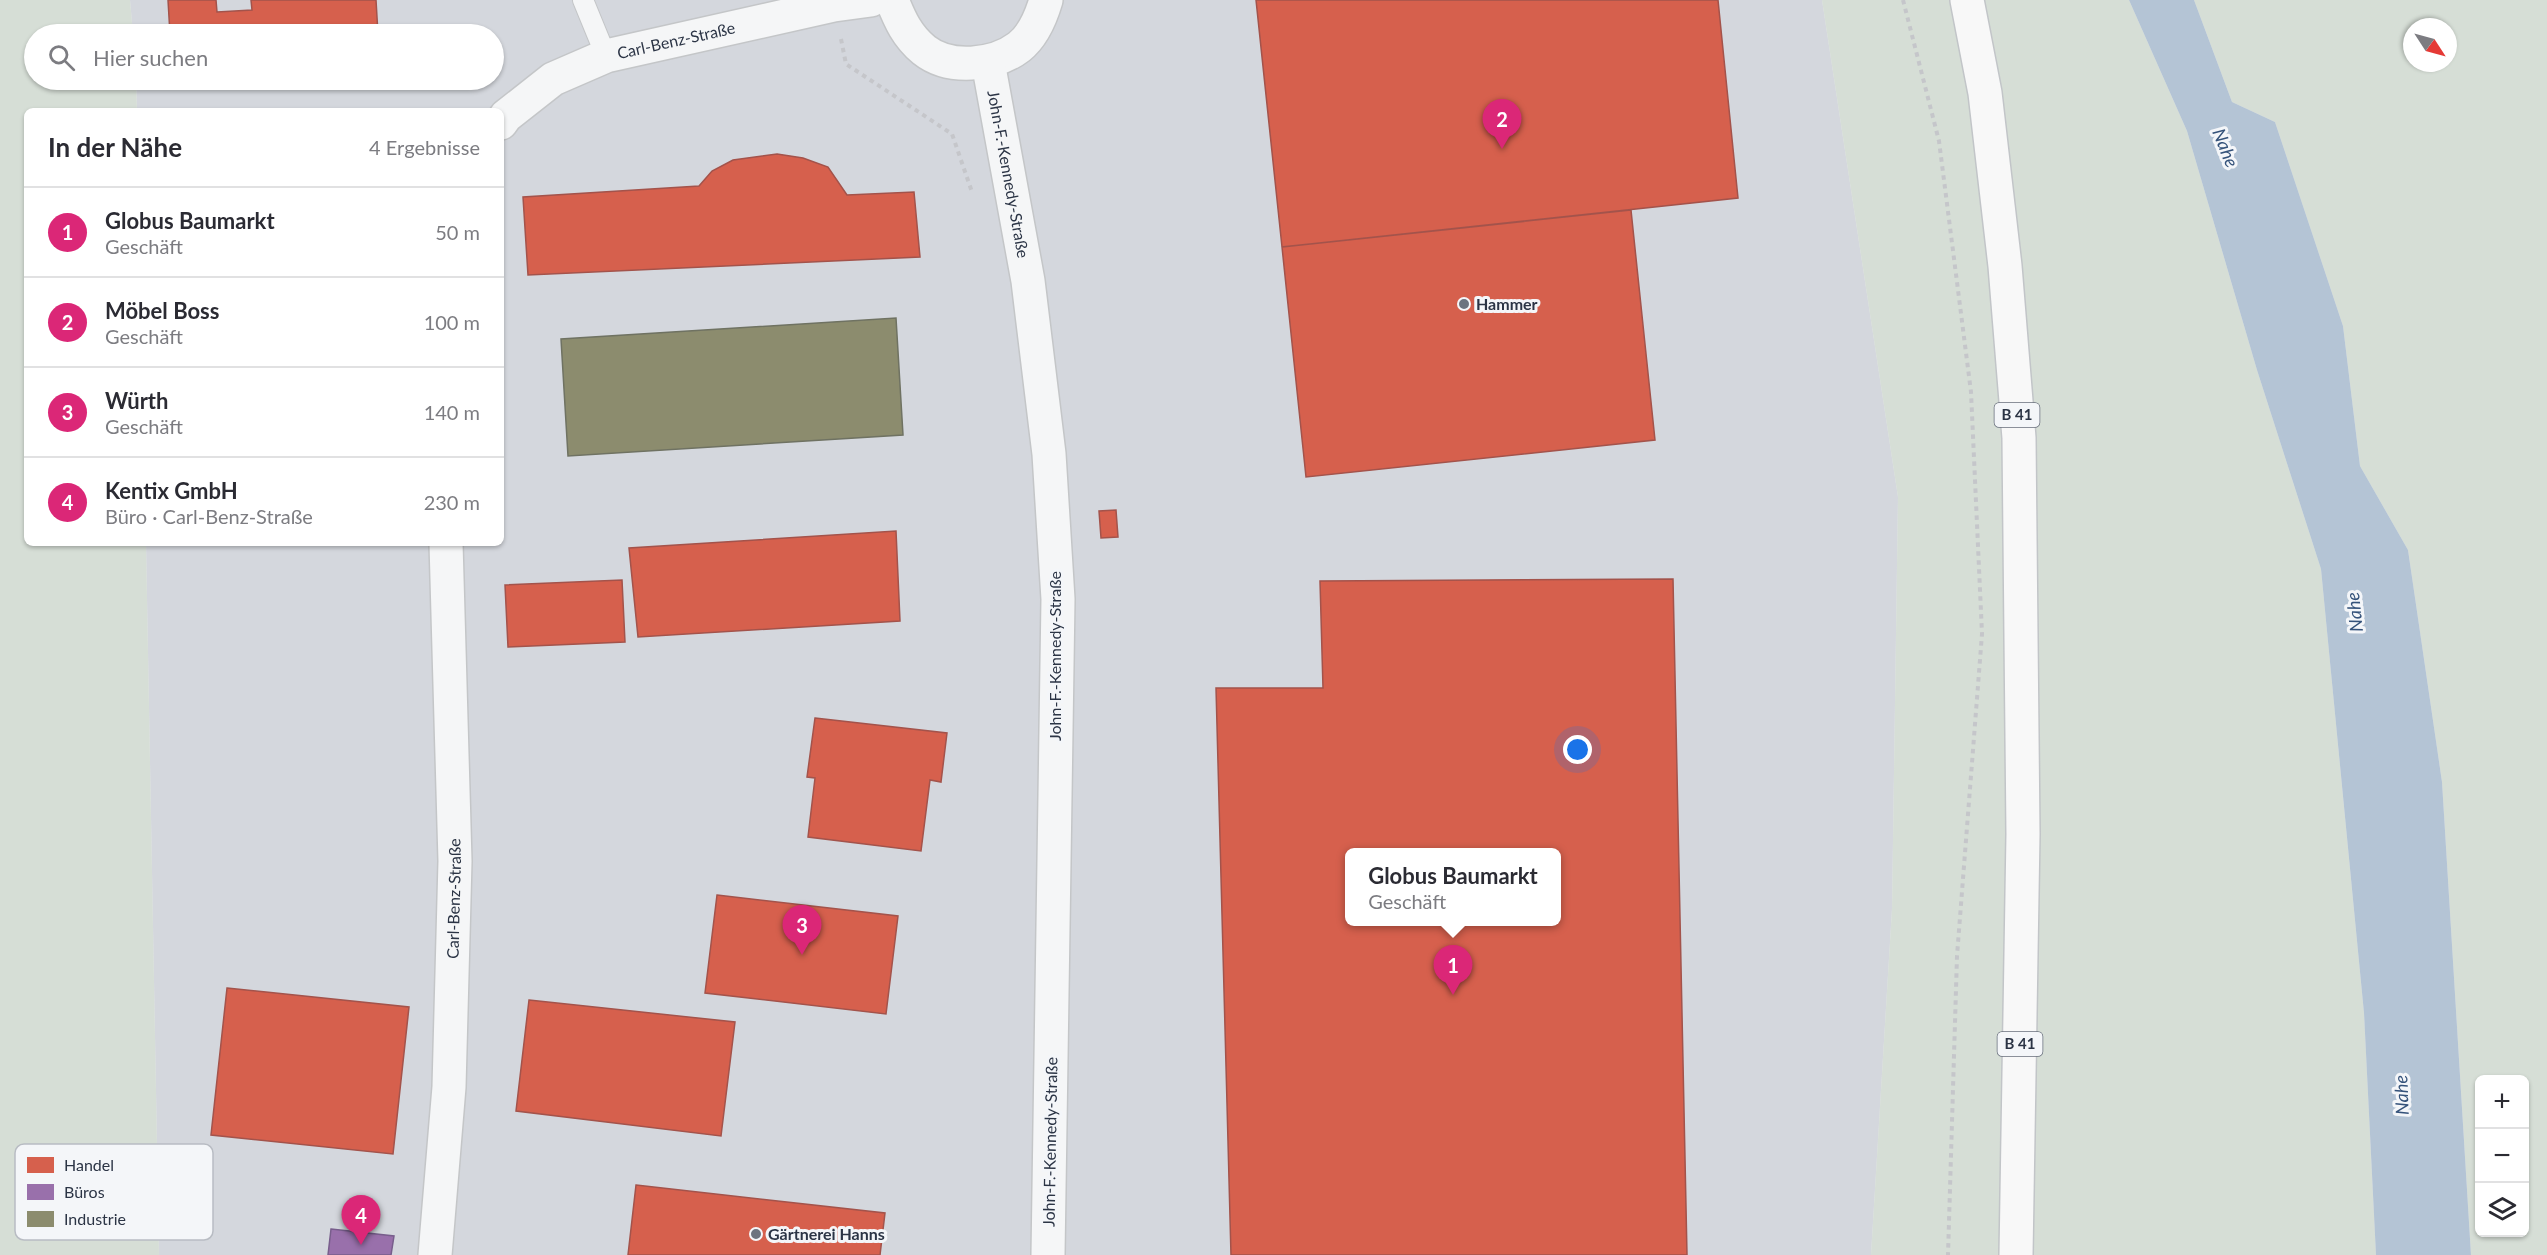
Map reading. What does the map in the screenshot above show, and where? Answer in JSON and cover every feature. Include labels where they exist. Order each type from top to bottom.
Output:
[{"type":"main road","name":"B 41","points":[[1967,0],[1985,93],[2005,266],[2019,438],[2023,834],[2016,1255]]},
{"type":"street","name":"Carl-Benz-Straße","points":[[504,119],[553,79],[606,56],[779,8],[871,0]]},
{"type":"street","points":[[892,0],[903,28],[925,51],[956,63],[988,63],[1019,47],[1041,20],[1046,0]]},
{"type":"street","name":"John-F.-Kennedy-Straße","points":[[988,63],[1030,292],[1049,454],[1058,599],[1048,1255]]},
{"type":"street","name":"Carl-Benz-Straße","points":[[435,1255],[449,1087],[455,861],[446,546]]},
{"type":"lane","points":[[587,5],[606,56]]},
{"type":"path","points":[[1903,0],[1939,141],[1971,392],[1982,633],[1957,956],[1948,1255]]},
{"type":"path","points":[[834,5],[846,64],[952,134],[975,199]]},
{"type":"shaded area","points":[[0,0],[130,0],[132,24],[24,24],[24,90],[136,90],[137,108],[24,108],[24,546],[146,546],[157,1144],[15,1144],[15,1240],[159,1240],[159,1255],[0,1255]]},
{"type":"shaded area","points":[[130,0],[1822,0],[1898,497],[1892,909],[1871,1255],[159,1255],[159,1240],[213,1240],[213,1144],[157,1144],[146,546],[504,546],[504,108],[137,108],[136,90],[504,90],[504,24],[132,24]]},
{"type":"shaded area","points":[[1822,0],[2129,0],[2187,131],[2257,370],[2321,569],[2364,1013],[2376,1255],[1871,1255],[1892,909],[1898,497]]},
{"type":"shaded area","points":[[2194,0],[2547,0],[2547,1255],[2471,1255],[2442,782],[2408,550],[2360,466],[2343,326],[2275,122],[2232,102]]},
{"type":"water","name":"Nahe","points":[[2129,0],[2194,0],[2232,102],[2275,122],[2343,326],[2360,466],[2408,550],[2442,782],[2471,1255],[2376,1255],[2364,1013],[2321,569],[2257,370],[2187,131]]},
{"type":"building: Handel","points":[[168,0],[216,0],[217,12],[252,10],[251,0],[376,0],[377,24],[169,24]]},
{"type":"building: Handel","points":[[1256,0],[1718,0],[1738,198],[1282,247]]},
{"type":"building: Handel","points":[[777,154],[803,158],[828,167],[847,195],[914,192],[920,257],[528,275],[523,197],[699,186],[712,171],[733,160]]},
{"type":"building: Handel","name":"Hammer","points":[[1631,210],[1655,440],[1306,477],[1282,247]]},
{"type":"building: Handel","points":[[1116,510],[1118,537],[1101,538],[1099,511]]},
{"type":"building: Handel","points":[[896,531],[900,621],[638,637],[629,548]]},
{"type":"building: Handel","points":[[1673,579],[1687,1255],[1231,1255],[1216,688],[1323,688],[1320,581]]},
{"type":"building: Handel","points":[[622,580],[625,642],[508,647],[505,585]]},
{"type":"building: Handel","points":[[815,718],[947,733],[941,782],[930,780],[921,851],[808,837],[815,778],[807,777]]},
{"type":"building: Handel","points":[[717,895],[898,916],[886,1014],[705,993]]},
{"type":"building: Handel","points":[[227,988],[409,1007],[393,1154],[211,1135]]},
{"type":"building: Handel","points":[[529,1000],[735,1022],[721,1136],[516,1111]]},
{"type":"building: Handel","name":"Gärtnerei Hanns","points":[[636,1185],[885,1213],[880,1255],[628,1255]]},
{"type":"building: Büros","points":[[331,1229],[394,1236],[391,1255],[328,1255]]},
{"type":"building: Industrie","points":[[896,318],[903,435],[568,456],[561,339]]},
{"type":"place","name":"Möbel Boss","points":[[1502,149]]},
{"type":"place","name":"Hammer","points":[[1464,304]]},
{"type":"place","name":"Würth","points":[[802,955]]},
{"type":"place","name":"Globus Baumarkt","points":[[1453,995]]},
{"type":"place","name":"Gärtnerei Hanns","points":[[756,1234]]},
{"type":"place","name":"Kentix GmbH","points":[[361,1245]]}]
